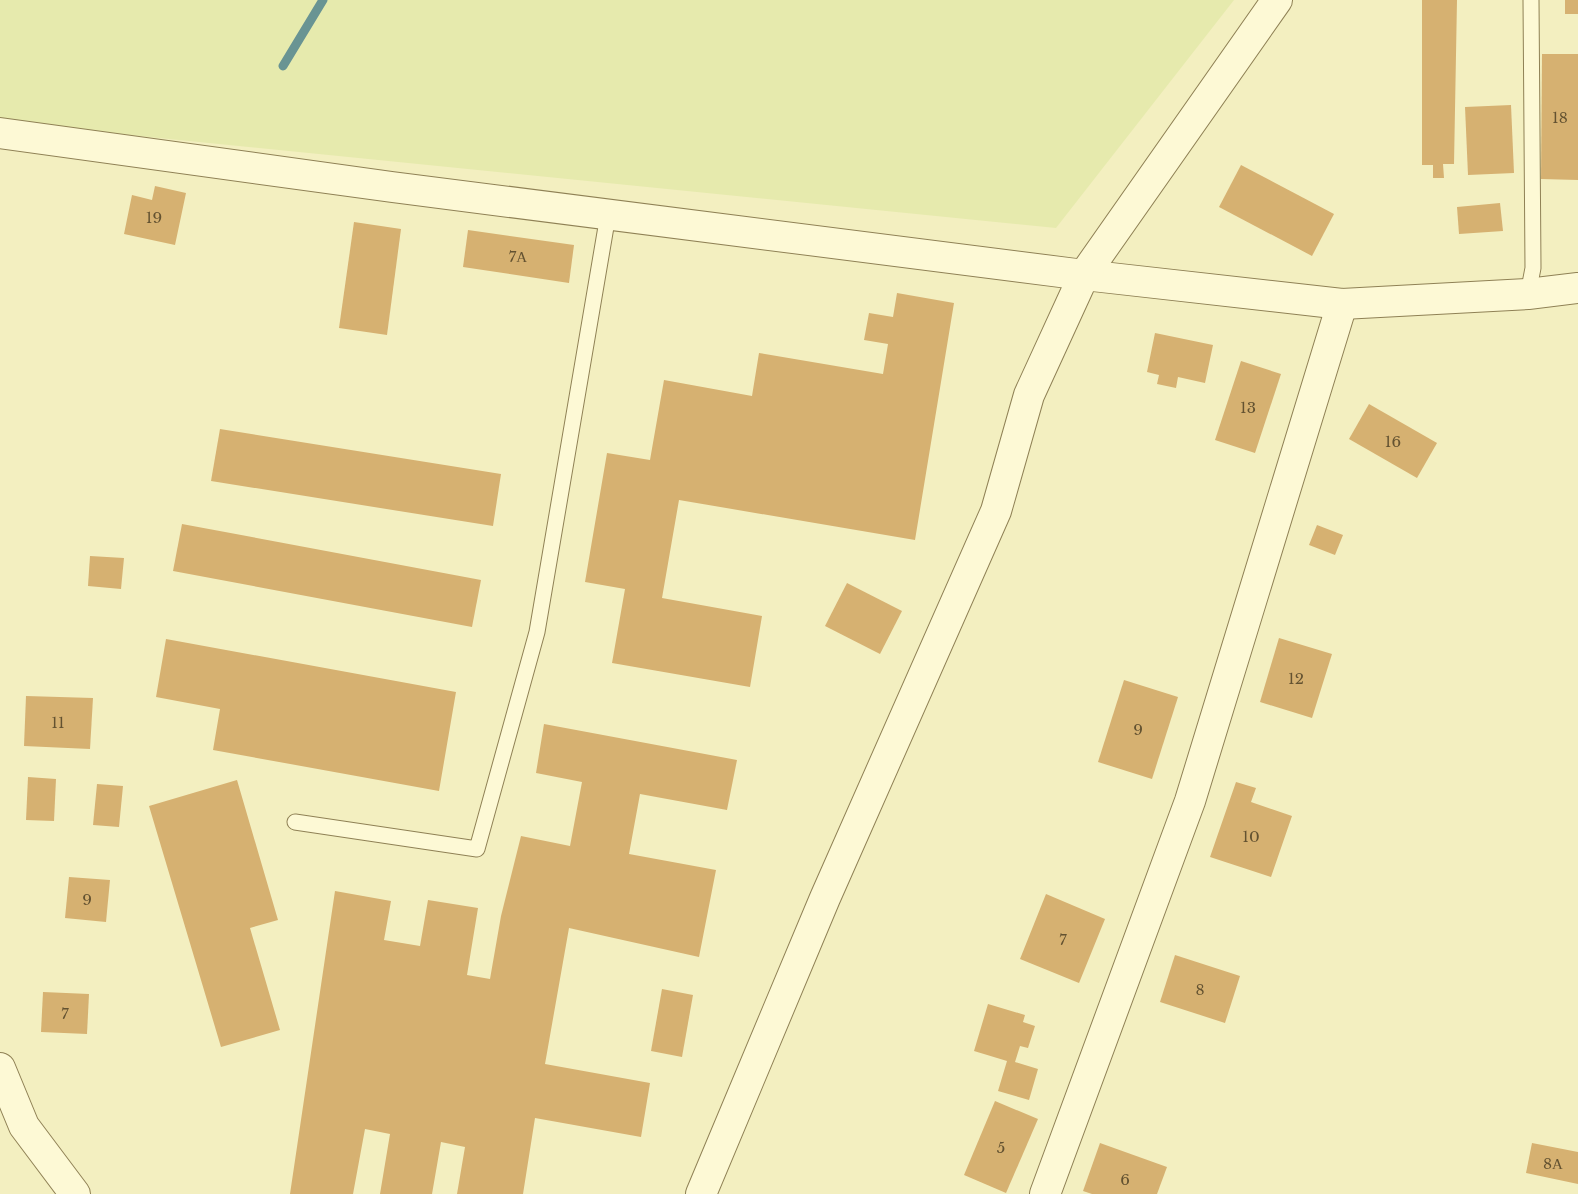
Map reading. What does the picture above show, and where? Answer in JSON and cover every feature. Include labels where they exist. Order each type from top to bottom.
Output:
[{"type":"street","points":[[701,1194],[825,898],[996,512],[1029,395],[1084,275],[1277,0]]},
{"type":"street","points":[[0,133],[608,215],[1084,275],[1342,304],[1528,294],[1578,288]]},
{"type":"street","points":[[1045,1194],[1191,801],[1342,304]]},
{"type":"street","points":[[0,1068],[24,1126],[75,1194]]},
{"type":"lane","points":[[1528,294],[1533,268],[1531,0]]},
{"type":"lane","points":[[295,822],[477,849],[537,632],[608,215]]},
{"type":"green space","points":[[0,0],[1234,0],[1056,228],[0,122]]},
{"type":"building","points":[[1422,0],[1457,0],[1454,164],[1443,164],[1444,178],[1433,178],[1433,165],[1422,165]]},
{"type":"building","points":[[1565,0],[1578,0],[1578,14],[1565,14]]},
{"type":"building","points":[[1542,54],[1578,54],[1578,180],[1541,179]]},
{"type":"building","points":[[1511,105],[1514,173],[1468,175],[1465,107]]},
{"type":"building","points":[[1241,165],[1334,214],[1312,256],[1219,207]]},
{"type":"building","points":[[155,186],[186,193],[175,245],[124,234],[132,195],[152,200]]},
{"type":"building","points":[[1500,203],[1503,231],[1459,234],[1457,207]]},
{"type":"building","points":[[354,222],[401,229],[387,335],[339,328]]},
{"type":"building","points":[[468,230],[574,245],[569,283],[463,267]]},
{"type":"building","points":[[897,293],[954,303],[915,540],[679,500],[662,598],[762,616],[750,687],[612,663],[625,589],[585,582],[607,453],[650,460],[664,380],[752,396],[759,353],[883,374],[888,344],[864,340],[869,313],[893,317]]},
{"type":"building","points":[[1155,333],[1213,345],[1205,383],[1178,377],[1176,388],[1157,384],[1159,375],[1147,372]]},
{"type":"building","points":[[1241,361],[1281,374],[1255,453],[1215,440]]},
{"type":"building","points":[[1369,404],[1437,443],[1417,478],[1349,439]]},
{"type":"building","points":[[220,429],[501,474],[493,526],[211,481]]},
{"type":"building","points":[[182,524],[481,580],[472,627],[173,571]]},
{"type":"building","points":[[1317,525],[1343,535],[1335,555],[1309,545]]},
{"type":"building","points":[[90,556],[124,558],[121,589],[88,586]]},
{"type":"building","points":[[847,583],[902,611],[880,654],[825,626]]},
{"type":"building","points":[[1279,638],[1332,654],[1312,718],[1260,702]]},
{"type":"building","points":[[166,639],[456,692],[439,791],[213,750],[220,709],[156,697]]},
{"type":"building","points":[[1124,680],[1178,697],[1152,779],[1098,762]]},
{"type":"building","points":[[26,696],[93,698],[90,749],[24,746]]},
{"type":"building","points":[[544,724],[737,760],[727,810],[640,794],[629,854],[716,870],[699,957],[569,928],[545,1064],[650,1083],[641,1137],[535,1118],[523,1194],[457,1194],[465,1147],[441,1142],[432,1194],[380,1194],[390,1134],[365,1129],[353,1194],[290,1194],[335,891],[391,901],[384,940],[420,946],[428,900],[478,908],[467,975],[490,979],[501,916],[521,836],[570,846],[582,782],[536,773]]},
{"type":"building","points":[[28,777],[56,779],[54,821],[26,820]]},
{"type":"building","points":[[237,780],[278,920],[250,928],[280,1030],[221,1047],[149,806]]},
{"type":"building","points":[[1236,782],[1256,788],[1251,802],[1292,816],[1271,877],[1210,857]]},
{"type":"building","points":[[97,784],[123,786],[119,827],[93,825]]},
{"type":"building","points":[[69,877],[110,880],[106,922],[65,918]]},
{"type":"building","points":[[1046,894],[1105,919],[1079,983],[1020,959]]},
{"type":"building","points":[[1175,955],[1240,976],[1225,1023],[1160,1002]]},
{"type":"building","points":[[662,989],[693,995],[682,1057],[651,1051]]},
{"type":"building","points":[[43,992],[89,994],[87,1034],[41,1032]]},
{"type":"building","points":[[988,1004],[1025,1015],[1023,1022],[1035,1026],[1028,1048],[1020,1046],[1015,1062],[1038,1069],[1029,1100],[998,1091],[1007,1061],[974,1051]]},
{"type":"building","points":[[995,1101],[1038,1119],[1006,1193],[964,1175]]},
{"type":"building","points":[[1100,1143],[1167,1167],[1157,1194],[1092,1194],[1083,1191]]},
{"type":"building","points":[[1532,1143],[1578,1152],[1578,1184],[1526,1173]]},
{"type":"waterway","points":[[283,66],[323,0]]}]
